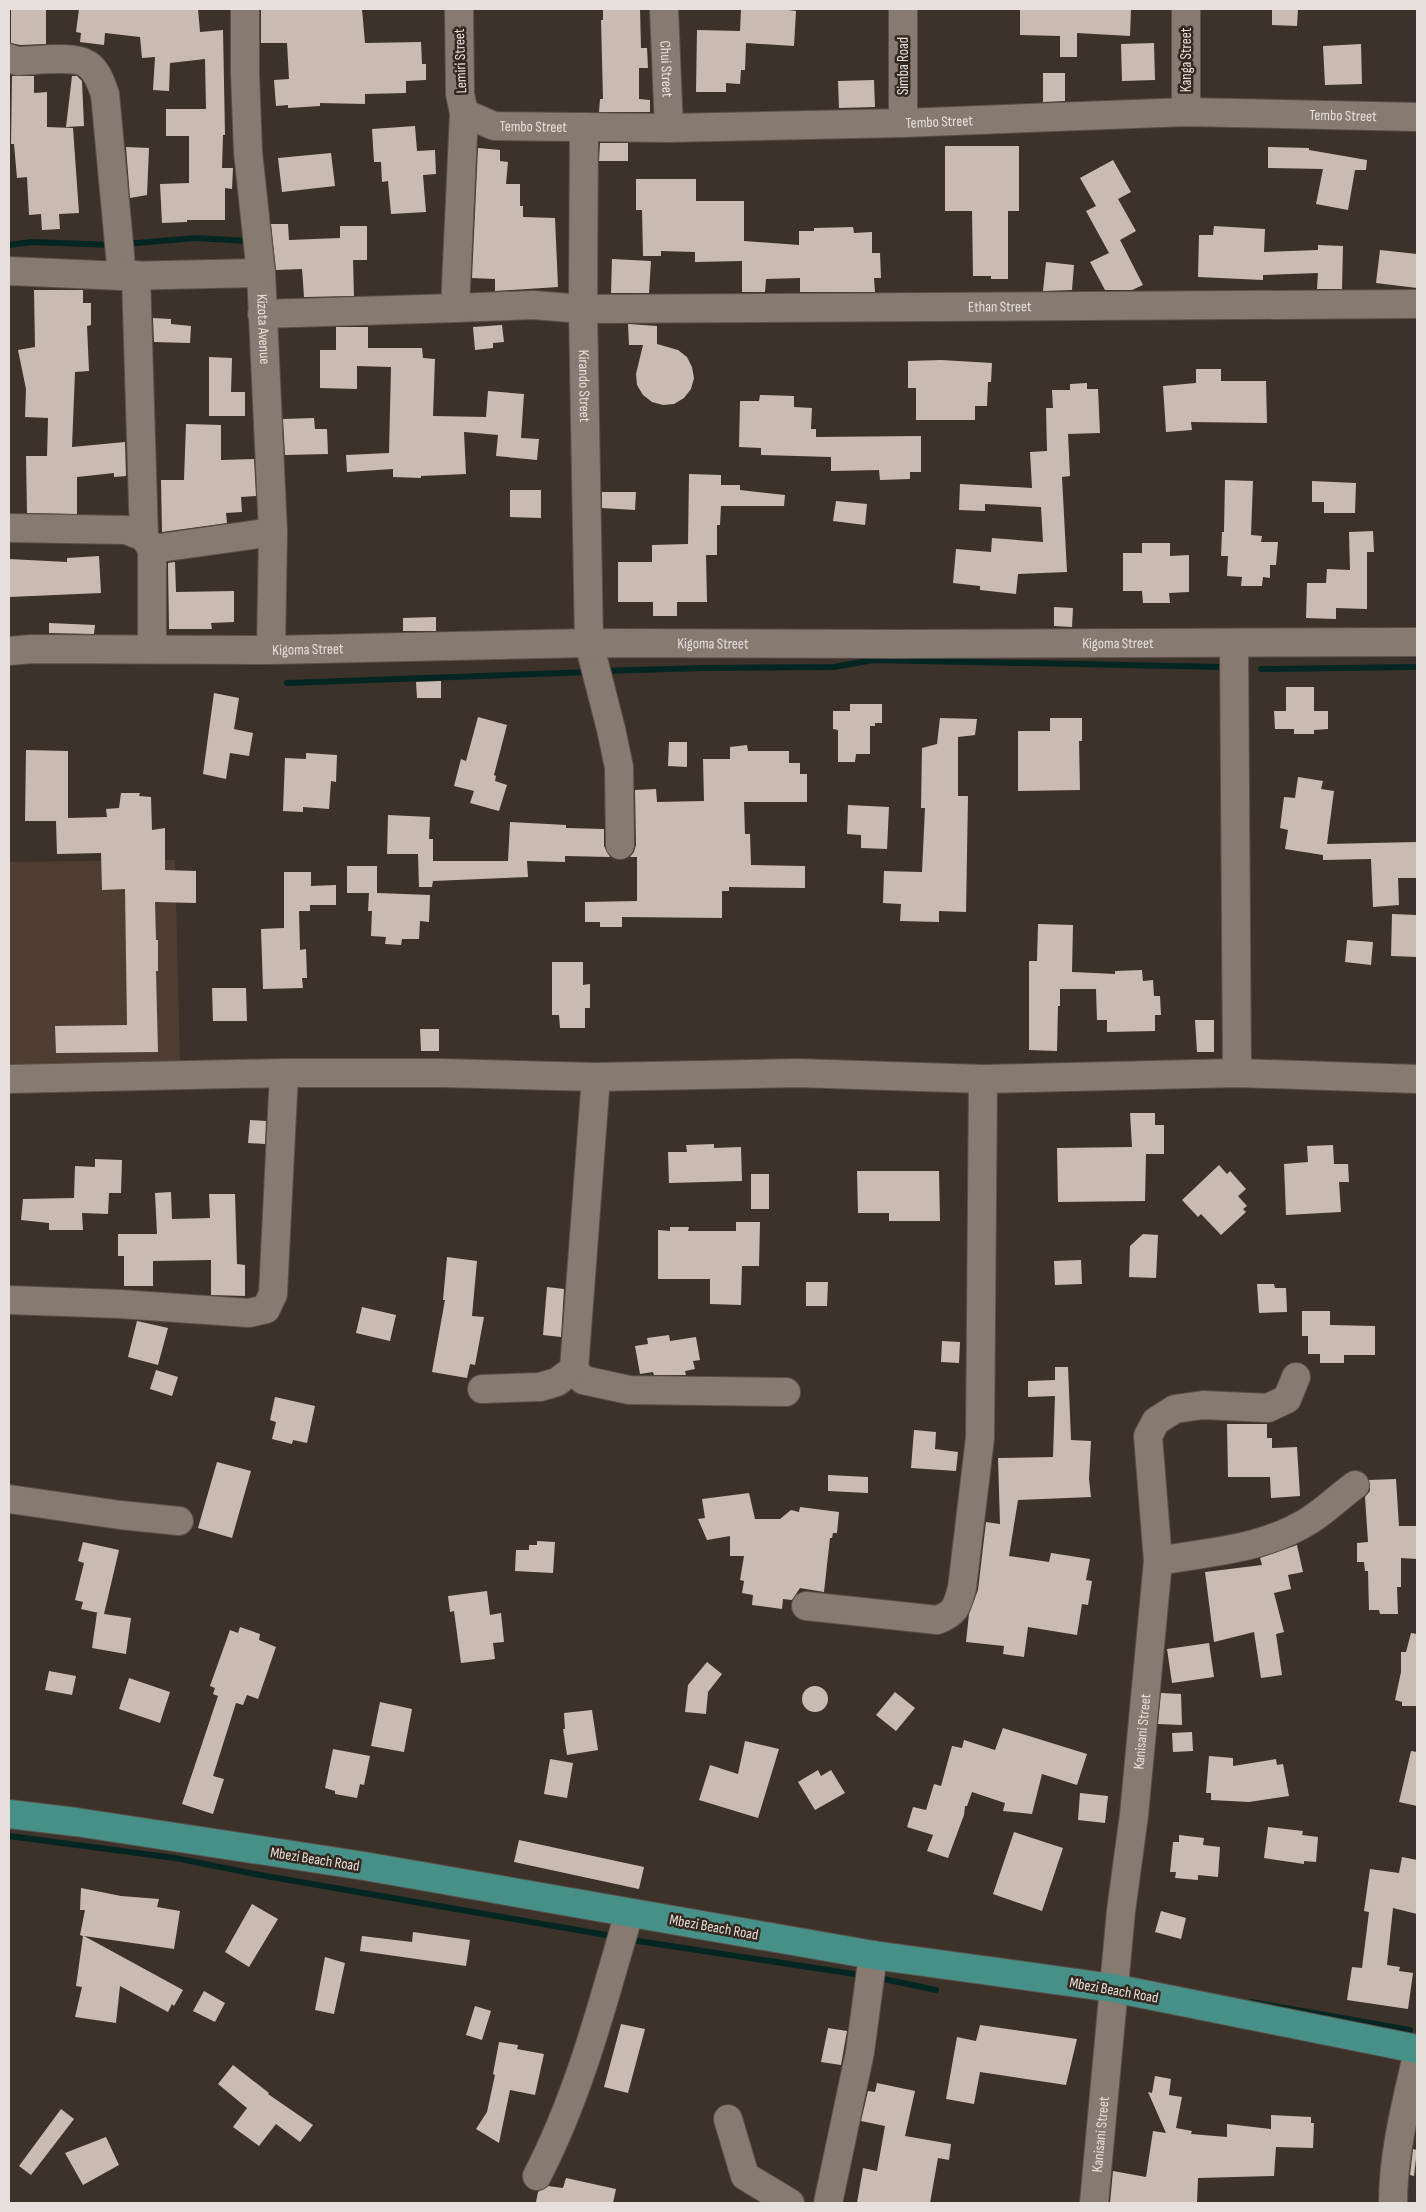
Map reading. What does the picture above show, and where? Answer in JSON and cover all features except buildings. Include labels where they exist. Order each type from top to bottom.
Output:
[{"type":"main road","name":"Mbezi Beach Road","points":[[9,1814],[76,1822],[364,1866],[873,1955],[1114,1988],[1417,2050]]},
{"type":"street","name":"Kizota Avenue","points":[[245,9],[248,152],[261,273],[272,532],[271,650]]},
{"type":"street","name":"Lemiri Street","points":[[455,308],[464,113],[460,94],[459,9]]},
{"type":"street","name":"Chui Street","points":[[664,9],[669,128]]},
{"type":"street","name":"Simba Road","points":[[903,9],[903,123]]},
{"type":"street","name":"Kanga Street","points":[[1186,9],[1186,112]]},
{"type":"street","points":[[9,58],[17,61],[70,60],[87,63],[98,75],[105,94],[129,276],[148,543],[152,649]]},
{"type":"street","name":"Tembo Street","points":[[464,113],[494,126],[669,128],[903,123],[1186,112],[1417,117]]},
{"type":"street","name":"Kirando Street","points":[[584,127],[583,309],[589,643],[619,768],[620,846]]},
{"type":"street","points":[[9,271],[129,276],[261,273]]},
{"type":"street","name":"Ethan Street","points":[[262,314],[533,305],[583,309],[1417,304]]},
{"type":"street","points":[[9,528],[126,530],[148,543],[272,532]]},
{"type":"street","name":"Kigoma Street","points":[[9,650],[271,650],[589,643],[1234,644],[1417,642]]},
{"type":"street","points":[[1234,644],[1237,1073]]},
{"type":"street","points":[[9,1079],[284,1073],[440,1073],[596,1077],[797,1074],[983,1079],[1237,1073],[1417,1079]]},
{"type":"street","points":[[9,1300],[120,1304],[249,1313],[266,1309],[273,1294],[284,1073]]},
{"type":"street","points":[[596,1077],[574,1369],[583,1380],[629,1390],[786,1392]]},
{"type":"street","points":[[806,1606],[937,1620],[950,1615],[957,1606],[962,1588],[980,1438],[983,1079]]},
{"type":"street","points":[[482,1389],[540,1387],[557,1382],[574,1369]]},
{"type":"street","name":"Kanisani Street","points":[[1094,2203],[1121,1911],[1134,1815],[1158,1561],[1148,1436],[1156,1421],[1175,1409],[1203,1406],[1268,1408],[1287,1399],[1296,1377]]},
{"type":"street","points":[[1158,1561],[1241,1547],[1271,1539],[1310,1520],[1355,1485]]},
{"type":"street","points":[[9,1499],[120,1516],[180,1522]]},
{"type":"street","points":[[537,2176],[557,2138],[585,2061],[629,1913]]},
{"type":"street","points":[[828,2203],[860,2052],[873,1955]]},
{"type":"street","points":[[1393,2203],[1393,2178],[1406,2101],[1417,2056]]},
{"type":"street","points":[[728,2119],[745,2176],[790,2203]]},
{"type":"shaded area","points":[[175,860],[180,1061],[9,1069],[9,862]]},
{"type":"waterway","points":[[125,244],[196,238],[247,241]]},
{"type":"waterway","points":[[9,245],[31,242],[112,245]]},
{"type":"waterway","points":[[603,671],[834,667],[873,660],[1223,667]]},
{"type":"waterway","points":[[1261,669],[1417,667]]},
{"type":"waterway","points":[[287,683],[590,672]]},
{"type":"waterway","points":[[9,1836],[175,1858],[260,1875],[606,1935]]},
{"type":"waterway","points":[[638,1941],[861,1975]]},
{"type":"waterway","points":[[879,1978],[936,1990]]},
{"type":"waterway","points":[[1251,2002],[1410,2030]]}]
